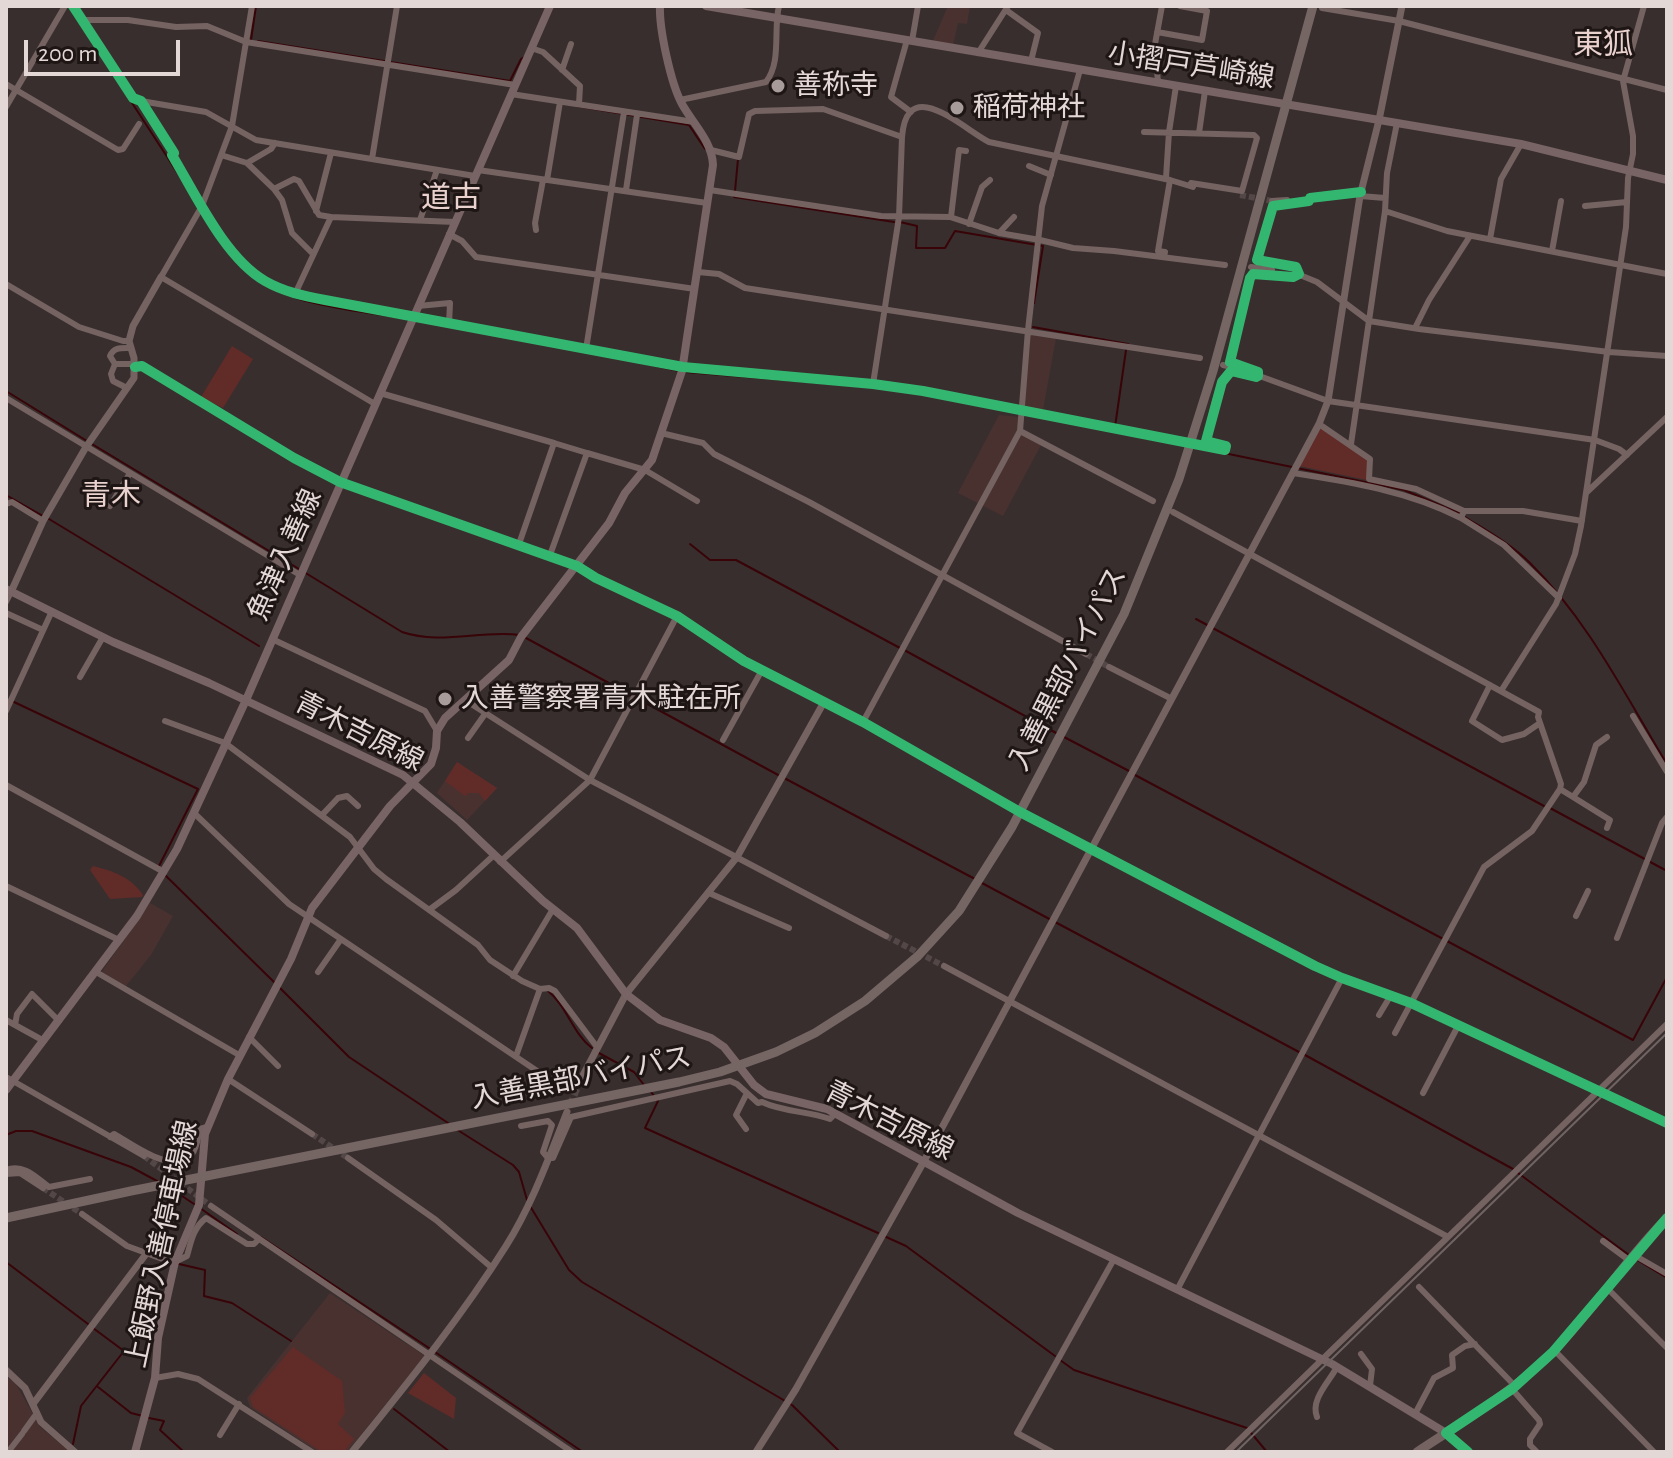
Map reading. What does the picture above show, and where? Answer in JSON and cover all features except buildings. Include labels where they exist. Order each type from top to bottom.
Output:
[{"type":"highway","name":"入善黒部バイパス","points":[[6,1218],[665,1085],[738,1066],[815,1033],[865,1001],[911,963],[959,911],[1020,812],[1124,614],[1179,479],[1213,371],[1286,104],[1318,7]]},
{"type":"main road","name":"魚津入善線","points":[[6,1090],[10,1079],[44,1041],[119,940],[164,872],[194,813],[550,6]]},
{"type":"main road","points":[[660,6],[662,31],[680,100],[711,150]]},
{"type":"main road","name":"小摺戸芦崎線","points":[[706,6],[1521,144],[1667,180]]},
{"type":"main road","name":"上飯野入善停車場線","points":[[135,1452],[155,1378],[158,1338],[175,1262],[199,1205],[207,1127],[239,1055],[291,959],[308,917],[390,806],[431,764],[437,731],[445,718],[509,660],[521,637],[577,566],[616,513],[625,493],[652,460],[683,367],[710,190],[711,150]]},
{"type":"main road","name":"青木吉原線","points":[[8,590],[403,775],[577,928],[626,994],[660,1020],[711,1038],[724,1047],[754,1085],[766,1094],[810,1103],[835,1114],[1018,1213],[1322,1359],[1446,1433],[1468,1452]]},
{"type":"main road","points":[[1417,1452],[1514,1388],[1554,1350],[1667,1218]]},
{"type":"street","points":[[6,107],[65,6]]},
{"type":"street","points":[[73,6],[133,98],[206,112],[256,140],[437,170],[611,188],[707,203]]},
{"type":"street","points":[[6,602],[8,590],[43,521],[86,447],[134,378],[130,345],[133,326],[202,206],[232,126],[252,6]]},
{"type":"street","points":[[372,159],[397,6]]},
{"type":"street","points":[[680,100],[766,82],[774,63],[779,6]]},
{"type":"street","points":[[911,112],[891,97],[918,6]]},
{"type":"street","points":[[1158,83],[1155,44],[1162,6]]},
{"type":"street","points":[[1157,32],[1202,40],[1207,11],[1180,6]]},
{"type":"street","points":[[756,1452],[796,1389],[923,1163],[1319,424],[1328,401],[1360,194],[1379,120],[1402,6]]},
{"type":"street","points":[[1501,691],[1559,598],[1575,554],[1582,521],[1609,352],[1633,154],[1633,136],[1623,81],[1644,6]]},
{"type":"street","points":[[1318,7],[1399,21],[1667,90]]},
{"type":"street","points":[[978,53],[1007,8],[1038,33],[1031,61]]},
{"type":"street","points":[[82,20],[128,20],[176,27],[207,26],[246,42],[387,64],[560,102],[694,122]]},
{"type":"street","points":[[562,70],[571,44]]},
{"type":"street","points":[[531,48],[543,52],[580,86],[579,104]]},
{"type":"street","points":[[863,722],[1020,431],[1042,206],[1080,70]]},
{"type":"street","points":[[6,84],[118,150],[123,149],[139,124]]},
{"type":"street","points":[[1164,257],[1165,252],[1158,251],[1176,86]]},
{"type":"street","points":[[1199,133],[1205,91]]},
{"type":"street","points":[[141,101],[174,153],[172,155],[202,206],[247,267],[262,279],[295,294],[683,367],[873,384],[1022,409],[1171,440]]},
{"type":"street","points":[[536,230],[560,102]]},
{"type":"street","points":[[873,384],[899,217],[902,137],[906,117],[911,112],[932,107],[939,109],[963,128],[989,142],[1240,195]]},
{"type":"street","points":[[711,150],[739,157],[749,114],[755,111],[823,109],[902,137]]},
{"type":"street","points":[[586,349],[624,112]]},
{"type":"street","points":[[626,190],[637,115]]},
{"type":"street","points":[[1351,444],[1385,211],[1387,173],[1397,123]]},
{"type":"street","points":[[1144,132],[1254,135],[1257,138],[1242,191],[1191,183],[1190,186]]},
{"type":"street","points":[[247,163],[271,149],[275,143]]},
{"type":"street","points":[[1490,239],[1501,179],[1521,144]]},
{"type":"street","points":[[951,217],[959,150],[966,151]]},
{"type":"street","points":[[316,211],[331,153]]},
{"type":"street","points":[[221,155],[247,163],[274,189],[282,200],[292,233],[312,253]]},
{"type":"street","points":[[1029,166],[1051,175]]},
{"type":"street","points":[[420,220],[437,170]]},
{"type":"street","points":[[274,189],[294,179],[299,181],[319,215],[455,222]]},
{"type":"street","points":[[969,224],[982,187],[990,180]]},
{"type":"street","points":[[710,190],[899,217],[951,217],[999,233],[1073,248],[1225,265]]},
{"type":"street","points":[[1272,201],[1360,194],[1385,198]]},
{"type":"street","points":[[1299,274],[1296,267],[1257,260],[1273,206],[1309,201],[1310,198]]},
{"type":"street","points":[[1552,251],[1561,201]]},
{"type":"street","points":[[1585,206],[1627,202]]},
{"type":"street","points":[[1385,211],[1470,236],[1667,274]]},
{"type":"street","points":[[295,294],[331,217]]},
{"type":"street","points":[[999,233],[1014,217]]},
{"type":"street","points":[[449,234],[462,241],[476,257],[695,289]]},
{"type":"street","points":[[1415,328],[1470,236]]},
{"type":"street","points":[[1251,267],[1299,274],[1344,300],[1369,321],[1609,352],[1667,356]]},
{"type":"street","points":[[698,272],[719,274],[745,288],[1200,358]]},
{"type":"street","points":[[1258,376],[1258,372],[1252,369],[1230,362],[1250,278],[1253,274],[1293,277],[1299,274]]},
{"type":"street","points":[[161,277],[375,404]]},
{"type":"street","points":[[6,284],[79,327],[130,345]]},
{"type":"street","points":[[418,306],[450,303],[449,324]]},
{"type":"street","points":[[127,388],[111,377],[115,364],[110,356],[119,347],[130,345]]},
{"type":"street","points":[[115,364],[142,366],[294,458],[340,482],[577,566],[677,616],[762,670],[863,722],[1020,812],[1342,978],[1411,1003],[1667,1123]]},
{"type":"street","points":[[1223,365],[1328,401],[1595,440],[1627,455]]},
{"type":"street","points":[[1204,446],[1225,450],[1226,446],[1206,441],[1227,373],[1258,376]]},
{"type":"street","points":[[380,393],[645,470],[697,501]]},
{"type":"street","points":[[6,398],[300,575]]},
{"type":"street","points":[[1587,492],[1667,417]]},
{"type":"street","points":[[1319,424],[1370,459],[1369,479],[1416,489],[1462,515],[1504,545],[1559,598]]},
{"type":"street","points":[[1020,431],[1153,501]]},
{"type":"street","points":[[661,433],[703,443],[714,454],[809,502],[1086,654]]},
{"type":"street","points":[[519,544],[554,443]]},
{"type":"street","points":[[550,555],[587,453]]},
{"type":"street","points":[[110,506],[130,473]]},
{"type":"street","points":[[1293,473],[1398,493],[1462,515],[1523,511],[1582,521]]},
{"type":"street","points":[[6,504],[12,502],[43,521]]},
{"type":"street","points":[[1173,512],[1539,712],[1560,789],[1532,831],[1484,867],[1395,1033]]},
{"type":"street","points":[[6,711],[52,611]]},
{"type":"street","points":[[6,613],[43,630]]},
{"type":"street","points":[[429,910],[496,859],[590,780],[677,616]]},
{"type":"street","points":[[80,677],[103,637]]},
{"type":"street","points":[[272,639],[425,711],[437,731]]},
{"type":"street","points":[[1109,667],[1170,698]]},
{"type":"street","points":[[723,740],[762,670]]},
{"type":"street","points":[[1490,685],[1472,721],[1502,740],[1524,734],[1540,723]]},
{"type":"street","points":[[465,700],[590,780],[886,936]]},
{"type":"street","points":[[580,1081],[626,994],[737,857],[824,702]]},
{"type":"street","points":[[468,738],[485,714]]},
{"type":"street","points":[[1633,716],[1667,772]]},
{"type":"street","points":[[165,721],[225,743],[322,815],[350,837],[374,869],[478,945],[490,960],[540,989],[555,991],[597,1047]]},
{"type":"street","points":[[1573,797],[1584,782],[1596,745],[1607,737]]},
{"type":"street","points":[[6,785],[164,872]]},
{"type":"street","points":[[1560,789],[1610,820],[1607,828]]},
{"type":"street","points":[[322,815],[338,798],[347,796],[358,806]]},
{"type":"street","points":[[194,813],[289,904],[543,1075]]},
{"type":"street","points":[[1617,938],[1667,817]]},
{"type":"street","points":[[6,886],[119,940]]},
{"type":"street","points":[[1576,916],[1588,891]]},
{"type":"street","points":[[709,893],[789,928]]},
{"type":"street","points":[[513,976],[553,909]]},
{"type":"street","points":[[318,972],[341,939]]},
{"type":"street","points":[[944,966],[1448,1237]]},
{"type":"street","points":[[96,972],[239,1055]]},
{"type":"street","points":[[1177,1290],[1342,978]]},
{"type":"street","points":[[516,1056],[540,989]]},
{"type":"street","points":[[15,1025],[17,1014],[32,994],[59,1021]]},
{"type":"street","points":[[1379,1015],[1391,995]]},
{"type":"street","points":[[6,1020],[44,1041]]},
{"type":"street","points":[[1227,1452],[1667,1024]]},
{"type":"street","points":[[1423,1093],[1458,1026]]},
{"type":"street","points":[[249,1037],[278,1066]]},
{"type":"street","points":[[10,1079],[144,1156]]},
{"type":"street","points":[[228,1079],[312,1134]]},
{"type":"street","points":[[548,1158],[553,1158],[571,1117],[730,1081],[758,1103],[830,1119],[835,1114]]},
{"type":"street","points":[[746,1095],[736,1115],[746,1129]]},
{"type":"street","points":[[352,1452],[430,1356],[491,1267],[520,1221],[567,1112]]},
{"type":"street","points":[[521,1126],[548,1121],[552,1125],[543,1152],[548,1158]]},
{"type":"street","points":[[110,1137],[114,1134],[165,1163],[185,1160],[194,1152],[200,1129],[207,1127]]},
{"type":"street","points":[[348,1158],[436,1220],[491,1267]]},
{"type":"street","points":[[6,1172],[17,1167],[25,1169],[49,1187],[90,1179]]},
{"type":"street","points":[[6,1172],[20,1173],[43,1188]]},
{"type":"street","points":[[211,1206],[572,1452]]},
{"type":"street","points":[[82,1214],[127,1246],[175,1262],[187,1256],[194,1234],[206,1218],[247,1244],[254,1244],[259,1239]]},
{"type":"street","points":[[1603,1241],[1667,1274]]},
{"type":"street","points":[[33,1404],[146,1254]]},
{"type":"street","points":[[1052,1452],[1017,1433],[1114,1259]]},
{"type":"street","points":[[1419,1287],[1475,1344],[1539,1420],[1540,1424],[1530,1439],[1530,1445],[1537,1452]]},
{"type":"street","points":[[1607,1288],[1667,1348]]},
{"type":"street","points":[[1415,1414],[1434,1378],[1453,1368],[1452,1355],[1465,1346],[1475,1344]]},
{"type":"street","points":[[1554,1350],[1654,1452]]},
{"type":"street","points":[[1361,1354],[1372,1369],[1370,1386]]},
{"type":"street","points":[[1317,1417],[1313,1408],[1315,1400],[1337,1367]]},
{"type":"street","points":[[6,1370],[20,1381],[48,1430],[75,1452]]},
{"type":"street","points":[[155,1378],[186,1375],[208,1384],[312,1452]]},
{"type":"street","points":[[220,1435],[239,1404]]},
{"type":"street","points":[[8,1452],[37,1413]]},
{"type":"shaded area","points":[[948,6],[970,6],[967,24],[958,23],[953,45],[932,43]]},
{"type":"shaded area","points":[[1029,333],[1056,338],[1043,410],[1024,407]]},
{"type":"shaded area","points":[[232,346],[253,359],[223,408],[201,397]]},
{"type":"shaded area","points":[[999,415],[1019,417],[1018,431],[1041,445],[1003,516],[958,493]]},
{"type":"shaded area","points":[[1321,427],[1369,460],[1367,480],[1299,466]]},
{"type":"shaded area","points":[[457,762],[497,788],[467,820],[437,793]]},
{"type":"shaded area","points":[[457,762],[497,788],[485,801],[479,793],[465,796],[445,781]]},
{"type":"shaded area","points":[[93,866],[127,879],[142,897],[110,899],[90,870]]},
{"type":"shaded area","points":[[150,903],[173,916],[151,955],[126,986],[101,973]]},
{"type":"shaded area","points":[[330,1293],[425,1356],[347,1452],[318,1452],[250,1407],[247,1398]]},
{"type":"shaded area","points":[[293,1347],[342,1381],[345,1413],[338,1424],[354,1439],[344,1452],[322,1452],[253,1407],[250,1398]]},
{"type":"shaded area","points":[[424,1373],[456,1398],[454,1419],[408,1393]]},
{"type":"shaded area","points":[[6,1376],[16,1384],[40,1427],[70,1452],[6,1452]]},
{"type":"waterway","points":[[69,6],[188,189]]},
{"type":"waterway","points":[[251,40],[256,6]]},
{"type":"waterway","points":[[258,41],[510,81],[525,57]]},
{"type":"waterway","points":[[576,106],[689,125],[705,149]]},
{"type":"waterway","points":[[735,191],[738,159]]},
{"type":"waterway","points":[[734,197],[894,222]]},
{"type":"waterway","points":[[900,222],[917,226],[916,248],[945,248],[955,231],[1043,246],[1034,303]]},
{"type":"waterway","points":[[236,261],[252,276],[293,297],[316,304],[408,319]]},
{"type":"waterway","points":[[414,320],[605,355]]},
{"type":"waterway","points":[[1033,327],[1128,344]]},
{"type":"waterway","points":[[1115,427],[1126,350]]},
{"type":"waterway","points":[[619,358],[679,371]]},
{"type":"waterway","points":[[685,372],[858,386]]},
{"type":"waterway","points":[[6,391],[87,441]]},
{"type":"waterway","points":[[905,391],[997,409]]},
{"type":"waterway","points":[[1144,438],[1161,441]]},
{"type":"waterway","points":[[1172,443],[1185,445]]},
{"type":"waterway","points":[[92,444],[299,569]]},
{"type":"waterway","points":[[1191,446],[1205,449]]},
{"type":"waterway","points":[[1219,452],[1404,490],[1459,513]]},
{"type":"waterway","points":[[6,495],[43,516]]},
{"type":"waterway","points":[[1465,517],[1515,550],[1551,585],[1588,633],[1667,764]]},
{"type":"waterway","points":[[49,519],[259,646]]},
{"type":"waterway","points":[[690,544],[710,560],[736,560],[900,648]]},
{"type":"waterway","points":[[304,572],[402,632],[431,637],[520,635]]},
{"type":"waterway","points":[[1196,619],[1544,806]]},
{"type":"waterway","points":[[526,638],[780,776]]},
{"type":"waterway","points":[[906,651],[1058,734]]},
{"type":"waterway","points":[[14,702],[198,789],[159,866]]},
{"type":"waterway","points":[[1064,737],[1129,771]]},
{"type":"waterway","points":[[1135,775],[1633,1040],[1667,977]]},
{"type":"waterway","points":[[786,779],[975,879]]},
{"type":"waterway","points":[[1550,808],[1667,871]]},
{"type":"waterway","points":[[165,875],[275,983]]},
{"type":"waterway","points":[[980,882],[1299,1052]]},
{"type":"waterway","points":[[279,987],[349,1057],[448,1123]]},
{"type":"waterway","points":[[548,991],[592,1048]]},
{"type":"waterway","points":[[597,1052],[634,1072],[644,1085]]},
{"type":"waterway","points":[[1305,1055],[1513,1169]]},
{"type":"waterway","points":[[651,1092],[658,1101],[645,1128],[878,1233]]},
{"type":"waterway","points":[[456,1129],[513,1165],[519,1172],[527,1200]]},
{"type":"waterway","points":[[6,1135],[16,1131],[32,1131],[131,1167],[157,1181]]},
{"type":"waterway","points":[[1518,1173],[1629,1255]]},
{"type":"waterway","points":[[170,1188],[194,1204]]},
{"type":"waterway","points":[[530,1206],[569,1270],[582,1282],[792,1405],[840,1452]]},
{"type":"waterway","points":[[200,1208],[237,1234]]},
{"type":"waterway","points":[[884,1236],[906,1246],[1055,1356]]},
{"type":"waterway","points":[[261,1237],[429,1348]]},
{"type":"waterway","points":[[1634,1258],[1667,1278]]},
{"type":"waterway","points":[[6,1262],[88,1324]]},
{"type":"waterway","points":[[179,1264],[205,1270],[204,1296],[232,1303],[291,1341]]},
{"type":"waterway","points":[[73,1444],[81,1406],[124,1351],[93,1328]]},
{"type":"waterway","points":[[435,1352],[583,1452]]},
{"type":"waterway","points":[[1060,1360],[1074,1370],[1247,1428],[1267,1452]]},
{"type":"waterway","points":[[98,1387],[131,1413],[143,1416]]},
{"type":"waterway","points":[[394,1409],[450,1452]]},
{"type":"waterway","points":[[149,1418],[164,1421],[160,1430],[184,1452]]},
{"type":"tunnel","points":[[1240,195],[1272,201]]},
{"type":"tunnel","points":[[1171,440],[1204,446]]},
{"type":"tunnel","points":[[1086,654],[1109,667]]},
{"type":"tunnel","points":[[886,936],[944,966]]},
{"type":"tunnel","points":[[570,1105],[580,1081]]},
{"type":"tunnel","points":[[312,1134],[348,1158]]},
{"type":"tunnel","points":[[144,1156],[211,1206]]},
{"type":"tunnel","points":[[43,1188],[82,1214]]},
{"type":"railway","points":[[1236,1452],[1667,1033]]},
{"type":"cycle path","points":[[73,6],[133,98],[141,101],[224,242],[251,271],[279,288],[317,298],[683,367],[923,391],[1225,450],[1226,446],[1206,441],[1222,382],[1231,371],[1258,376],[1258,372],[1230,362],[1250,278],[1253,274],[1293,277],[1299,274],[1296,267],[1257,260],[1273,206],[1361,192]]},
{"type":"cycle path","points":[[135,367],[142,366],[294,458],[340,482],[577,566],[677,616],[744,661],[863,722],[1020,812],[1315,966],[1411,1003],[1667,1123]]},
{"type":"cycle path","points":[[1468,1452],[1446,1433],[1512,1389],[1553,1352],[1667,1218]]},
{"type":"place","name":"善称寺","points":[[778,86]]},
{"type":"place","name":"稲荷神社","points":[[957,108]]},
{"type":"place","name":"入善警察署青木駐在所","points":[[445,699]]},
{"type":"district","name":"東狐","points":[[1603,45]]},
{"type":"district","name":"道古","points":[[451,198]]},
{"type":"district","name":"青木","points":[[111,496]]}]
